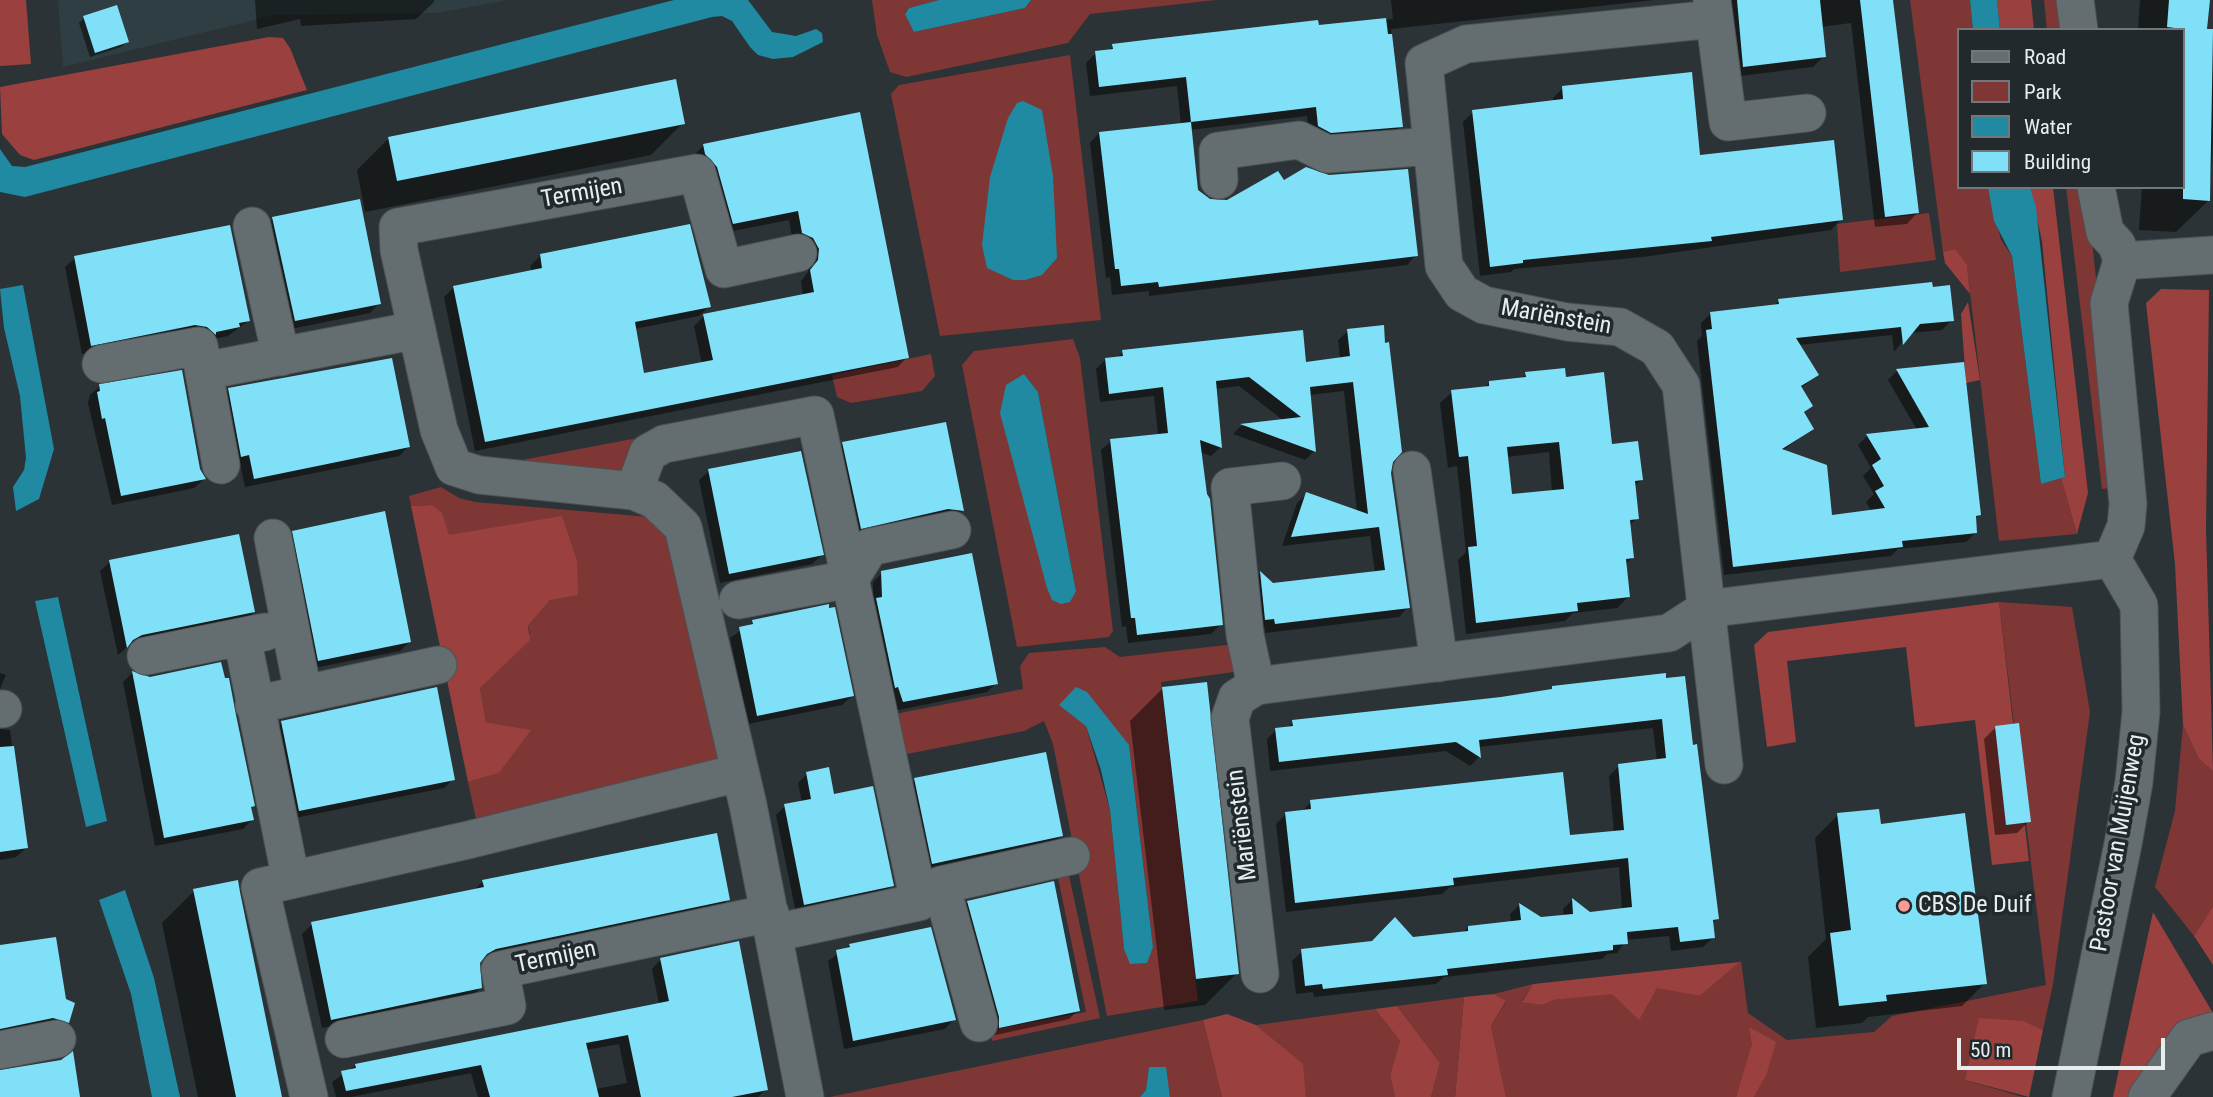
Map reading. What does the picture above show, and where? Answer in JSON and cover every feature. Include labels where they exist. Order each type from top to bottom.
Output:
[{"type":"street","points":[[2075,0],[2079,28]]},
{"type":"street","name":"Mariënstein","points":[[1724,765],[1681,385],[1657,348],[1619,327],[1567,322],[1484,305],[1462,293],[1444,266],[1424,63],[1466,44],[1713,9],[1728,122],[1807,113]]},
{"type":"street","points":[[1219,180],[1218,150],[1299,140],[1327,154],[1432,146]]},
{"type":"street","name":"Termijen","points":[[798,253],[724,269],[697,173],[398,227],[399,250],[439,430],[454,467],[479,475],[634,491],[654,500],[683,527],[772,923],[805,1097]]},
{"type":"street","points":[[1282,481],[1230,487],[1245,635],[1256,686],[1669,633],[1706,610],[2112,559],[2126,526],[2128,504],[2109,303],[2122,261],[2117,245],[2105,232],[2096,189]]},
{"type":"street","points":[[252,226],[281,356]]},
{"type":"street","points":[[2122,261],[2213,254]]},
{"type":"street","points":[[204,371],[416,330]]},
{"type":"street","points":[[101,364],[199,346],[221,466]]},
{"type":"street","points":[[634,491],[648,453],[664,444],[815,415],[850,579],[930,894],[979,1023]]},
{"type":"street","points":[[1412,470],[1439,663]]},
{"type":"street","points":[[738,600],[850,579],[870,547],[952,530]]},
{"type":"street","points":[[273,538],[303,693]]},
{"type":"street","name":"Pastoor van Muijenweg","points":[[2071,1097],[2130,807],[2141,712],[2138,605],[2112,559]]},
{"type":"street","points":[[146,656],[291,626]]},
{"type":"street","points":[[242,637],[292,880]]},
{"type":"street","points":[[254,705],[438,665]]},
{"type":"street","name":"Mariënstein","points":[[1256,686],[1237,698],[1230,718],[1260,974]]},
{"type":"street","points":[[309,1097],[260,887],[738,773]]},
{"type":"street","name":"Termijen","points":[[344,1039],[507,1006],[500,970],[930,894],[1071,856]]},
{"type":"street","points":[[2147,1097],[2189,1038],[2213,1031]]},
{"type":"street","points":[[0,1050],[57,1039]]},
{"type":"shaded area","points":[[0,0],[26,0],[31,64],[0,66]]},
{"type":"shaded area","points":[[58,0],[509,0],[436,13],[275,15],[63,67]]},
{"type":"shaded area","points":[[1997,0],[2031,0],[2034,28],[2000,28]]},
{"type":"shaded area","points":[[269,37],[283,38],[290,48],[307,90],[34,160],[20,155],[2,134],[0,87]]},
{"type":"shaded area","points":[[2030,189],[2053,189],[2088,493],[2077,534],[2061,478],[2065,477],[2042,241]]},
{"type":"shaded area","points":[[1955,249],[1967,265],[1970,294],[1945,263],[1943,252]]},
{"type":"shaded area","points":[[2161,289],[2209,290],[2206,529],[2213,771],[2199,759],[2183,725],[2175,564],[2146,303]]},
{"type":"shaded area","points":[[1968,302],[1980,380],[1966,383],[1961,314]]},
{"type":"shaded area","points":[[432,505],[442,513],[449,535],[562,516],[577,561],[578,595],[550,600],[528,626],[530,640],[480,688],[486,722],[531,730],[499,773],[468,782],[411,506]]},
{"type":"shaded area","points":[[1999,602],[2029,861],[1992,865],[1975,720],[1915,727],[1906,647],[1787,661],[1796,742],[1767,747],[1754,645],[1768,632]]},
{"type":"shaded area","points":[[2213,906],[2213,965],[2194,936]]},
{"type":"shaded area","points":[[2153,912],[2213,1013],[2213,1019],[2132,1097],[2113,1097]]},
{"type":"shaded area","points":[[1740,962],[1700,996],[1657,988],[1639,1020],[1612,994],[1553,1000],[1543,1005],[1522,1002],[1533,984]]},
{"type":"shaded area","points":[[1494,994],[1506,1001],[1491,1026],[1506,1097],[1455,1097],[1464,997]]},
{"type":"shaded area","points":[[1397,1006],[1440,1063],[1431,1097],[1395,1097],[1390,1075],[1400,1041],[1375,1009]]},
{"type":"shaded area","points":[[1227,1014],[1256,1025],[1303,1064],[1306,1097],[1222,1097],[1203,1020]]},
{"type":"shaded area","points":[[1979,1018],[2024,1021],[2043,1030],[2029,1097],[1965,1080]]},
{"type":"shaded area","points":[[1749,1027],[1776,1042],[1766,1076],[1754,1097],[1736,1097],[1752,1044]]},
{"type":"green space","points":[[872,0],[939,0],[909,8],[905,13],[914,32],[1025,8],[1031,0],[1216,0],[1090,14],[1068,43],[906,77],[890,72],[877,35]]},
{"type":"green space","points":[[1910,0],[1970,0],[1973,28],[1958,28],[1958,189],[1988,189],[2001,240],[2012,256],[2041,484],[2061,478],[2077,534],[1999,541],[1967,266],[1955,249],[1943,252]]},
{"type":"green space","points":[[2044,0],[2064,0],[2068,28],[2047,28]]},
{"type":"green space","points":[[1070,55],[1101,320],[940,336],[891,94],[899,85]]},
{"type":"green space","points":[[2066,189],[2086,189],[2119,487],[2102,489]]},
{"type":"green space","points":[[1929,213],[1936,260],[1840,272],[1837,224]]},
{"type":"green space","points":[[1073,339],[1080,358],[1113,631],[1109,637],[1017,647],[962,365],[974,351]],"holes":[[[1024,374],[1038,392],[1076,590]]]},
{"type":"green space","points":[[931,354],[935,376],[922,391],[851,403],[837,397],[832,375]]},
{"type":"green space","points":[[632,439],[641,440],[634,464],[613,477],[517,461]]},
{"type":"green space","points":[[441,487],[459,498],[475,502],[673,519],[721,765],[476,819],[468,782],[499,773],[530,730],[486,722],[480,688],[530,633],[528,626],[550,600],[448,535],[432,505],[411,506],[409,496]]},
{"type":"green space","points":[[1999,602],[2072,607],[2090,712],[2053,984],[2043,1030],[2024,1021],[1965,1080],[2023,1097],[1754,1097],[1766,1076],[1750,1027],[1753,1044],[1736,1097],[1506,1097],[1491,1026],[1506,1002],[1494,994],[1533,984],[1522,1001],[1543,1005],[1553,1000],[1657,987],[1700,996],[1741,961],[1748,1013],[1787,1040],[1874,1032],[1892,1016],[2046,985]]},
{"type":"green space","points":[[1235,644],[1241,671],[1161,682],[1198,1001],[1107,1016],[1053,744],[1044,721],[1024,731],[902,755],[895,714],[1023,689],[1020,666],[1029,653],[1105,647],[1120,657]],"holes":[[[1086,726],[1129,745],[1153,947],[1124,949],[1110,810]]]},
{"type":"green space","points":[[2183,725],[2199,759],[2213,771],[2213,906],[2194,936],[2155,887],[2175,811]]},
{"type":"green space","points":[[1068,871],[1100,1018],[992,1041],[990,1030],[1086,1012],[1058,878],[965,899],[968,891]]},
{"type":"green space","points":[[1464,997],[1455,1097],[1431,1097],[1440,1063],[1397,1006]]},
{"type":"green space","points":[[1375,1009],[1400,1041],[1390,1075],[1395,1097],[1306,1097],[1302,1064],[1256,1025]]},
{"type":"green space","points":[[1203,1020],[1222,1097],[1170,1097],[1165,1067],[1149,1067],[1146,1090],[1140,1097],[830,1097]]},
{"type":"water","points":[[674,0],[748,0],[772,32],[796,36],[816,29],[822,33],[823,42],[793,57],[773,59],[758,55],[732,21],[722,16],[712,17],[25,197],[0,192],[0,149],[12,166],[25,167]]},
{"type":"water","points":[[939,0],[1031,0],[1025,8],[914,32],[905,14],[909,8]]},
{"type":"water","points":[[1970,0],[1997,0],[2000,28],[1973,28]]},
{"type":"water","points":[[1023,101],[1042,110],[1053,176],[1057,258],[1042,275],[1013,280],[987,268],[982,245],[990,177],[1008,118],[1017,103]]},
{"type":"water","points":[[1988,189],[2031,189],[2036,207],[2065,477],[2041,484],[2012,256],[1994,221]]},
{"type":"water","points":[[23,285],[54,449],[39,499],[16,511],[13,487],[24,470],[26,458],[20,396],[4,328],[0,289]]},
{"type":"water","points":[[1024,374],[1038,392],[1076,591],[1070,602],[1061,604],[1052,600],[1047,588],[1000,413],[1006,385]]},
{"type":"water","points":[[58,597],[107,821],[86,827],[35,601]]},
{"type":"water","points":[[1076,687],[1087,692],[1129,745],[1153,947],[1147,963],[1130,964],[1124,949],[1110,810],[1101,770],[1086,726],[1059,705]]},
{"type":"water","points":[[125,890],[154,978],[180,1097],[152,1097],[131,994],[99,900]]},
{"type":"water","points":[[1149,1067],[1166,1067],[1170,1097],[1140,1097],[1146,1090]]},
{"type":"building","points":[[1737,0],[1820,0],[1826,57],[1743,67]]},
{"type":"building","points":[[1860,0],[1893,0],[1919,213],[1885,217]]},
{"type":"building","points":[[2169,0],[2210,0],[2207,29],[2213,29],[2210,201],[2183,199],[2185,28],[2167,27]]},
{"type":"building","points":[[117,5],[129,42],[95,53],[83,16]]},
{"type":"building","points":[[1386,18],[1388,34],[1392,34],[1403,127],[1331,133],[1318,126],[1316,107],[1191,122],[1186,77],[1099,87],[1095,51],[1113,49],[1112,44],[1318,20],[1319,25]]},
{"type":"building","points":[[1692,72],[1700,155],[1834,140],[1843,220],[1711,237],[1712,241],[1523,260],[1523,263],[1490,267],[1472,110],[1563,99],[1562,86]]},
{"type":"building","points":[[676,79],[685,124],[397,181],[388,137]]},
{"type":"building","points":[[860,112],[909,358],[485,442],[453,286],[542,268],[540,254],[690,224],[711,307],[635,322],[644,373],[713,360],[703,314],[814,292],[810,270],[818,260],[819,249],[813,238],[802,233],[798,211],[733,224],[717,167],[705,154],[703,144]]},
{"type":"building","points":[[1191,122],[1198,190],[1210,199],[1227,200],[1278,171],[1284,180],[1306,167],[1329,175],[1408,169],[1418,256],[1159,287],[1158,282],[1121,286],[1119,269],[1115,269],[1099,132]]},
{"type":"building","points":[[360,199],[381,304],[295,321],[272,217]]},
{"type":"building","points":[[230,225],[250,321],[239,323],[240,327],[216,332],[216,335],[207,327],[195,325],[91,346],[74,256]]},
{"type":"building","points":[[1932,282],[1933,287],[1950,285],[1954,321],[1920,324],[1903,345],[1901,327],[1796,338],[1819,375],[1801,386],[1813,406],[1804,412],[1814,429],[1782,449],[1827,465],[1832,515],[1885,508],[1875,491],[1884,486],[1872,465],[1881,459],[1866,434],[1929,427],[1896,369],[1964,362],[1981,515],[1976,516],[1977,533],[1902,541],[1903,547],[1733,567],[1706,330],[1712,329],[1710,312],[1779,304],[1778,299]]},
{"type":"building","points":[[1384,325],[1385,343],[1389,342],[1402,452],[1393,462],[1391,473],[1410,608],[1275,624],[1274,619],[1265,620],[1260,571],[1273,583],[1385,570],[1379,527],[1291,537],[1306,492],[1368,514],[1353,382],[1310,387],[1316,452],[1240,424],[1301,417],[1249,377],[1216,381],[1222,448],[1200,440],[1207,494],[1210,499],[1223,625],[1137,635],[1135,618],[1131,618],[1110,439],[1168,433],[1163,387],[1109,394],[1105,358],[1123,356],[1122,350],[1303,330],[1306,362],[1350,356],[1347,329]]},
{"type":"building","points":[[392,358],[410,447],[254,479],[249,455],[241,457],[228,388]]},
{"type":"building","points":[[1565,368],[1566,377],[1604,372],[1612,444],[1638,441],[1643,480],[1635,481],[1639,519],[1630,520],[1634,558],[1626,559],[1630,597],[1577,603],[1578,611],[1476,623],[1468,547],[1477,546],[1468,456],[1459,457],[1451,390],[1489,386],[1489,381],[1526,377],[1525,372]],"holes":[[[1559,442],[1564,489],[1512,494],[1507,447]]]},
{"type":"building","points":[[182,370],[200,469],[206,479],[121,496],[105,418],[102,419],[97,392],[100,391],[99,384]]},
{"type":"building","points":[[946,422],[964,511],[948,509],[861,529],[842,442]]},
{"type":"building","points":[[801,451],[824,555],[729,574],[708,469]]},
{"type":"building","points":[[385,511],[411,642],[318,661],[292,531]]},
{"type":"building","points":[[239,534],[255,612],[142,635],[133,640],[127,648],[109,560]]},
{"type":"building","points":[[972,553],[998,684],[903,702],[898,687],[895,688],[876,598],[882,597],[881,571]]},
{"type":"building","points":[[829,604],[829,608],[835,607],[854,696],[757,716],[739,627],[753,624],[752,620]]},
{"type":"building","points":[[221,662],[225,678],[229,678],[255,806],[251,807],[254,820],[164,838],[132,671],[150,677]]},
{"type":"building","points":[[1666,673],[1666,678],[1685,676],[1693,745],[1697,744],[1719,919],[1713,920],[1715,938],[1680,942],[1678,927],[1627,932],[1628,944],[1613,945],[1613,950],[1447,969],[1448,975],[1323,989],[1322,984],[1305,986],[1301,949],[1372,941],[1395,917],[1413,937],[1468,931],[1468,926],[1521,920],[1519,903],[1541,917],[1573,914],[1572,898],[1590,912],[1632,907],[1628,858],[1453,878],[1454,885],[1295,903],[1285,812],[1311,809],[1310,800],[1563,772],[1570,835],[1624,830],[1618,764],[1666,758],[1662,719],[1479,740],[1481,758],[1456,742],[1279,762],[1275,728],[1293,726],[1292,720],[1501,697],[1552,689],[1552,686]]},
{"type":"building","points":[[1207,682],[1239,974],[1196,979],[1162,687]]},
{"type":"building","points":[[437,687],[455,780],[299,811],[281,721]]},
{"type":"building","points":[[2019,723],[2031,822],[2006,825],[1995,726]]},
{"type":"building","points":[[14,746],[28,848],[0,852],[0,747]]},
{"type":"building","points":[[1046,752],[1063,836],[932,864],[914,778]]},
{"type":"building","points":[[829,767],[834,794],[873,786],[894,886],[804,905],[784,804],[811,799],[806,772]]},
{"type":"building","points":[[1879,809],[1881,824],[1965,813],[1987,984],[1886,995],[1887,1001],[1839,1006],[1830,933],[1851,930],[1837,813]]},
{"type":"building","points":[[717,833],[730,900],[496,949],[487,954],[480,963],[482,988],[331,1020],[311,922],[484,887],[482,880]]},
{"type":"building","points":[[238,880],[282,1097],[236,1097],[193,889]]},
{"type":"building","points":[[1054,881],[1080,1011],[999,1028],[999,1017],[967,901]]},
{"type":"building","points":[[931,927],[956,1020],[853,1041],[836,950],[850,947],[849,944]]},
{"type":"building","points":[[56,937],[66,999],[75,1003],[69,1023],[53,1018],[0,1029],[0,945]]},
{"type":"building","points":[[739,941],[768,1090],[732,1097],[641,1097],[628,1035],[586,1043],[599,1097],[490,1097],[481,1065],[346,1091],[341,1071],[356,1068],[355,1064],[669,1001],[660,958]]},
{"type":"building","points":[[73,1051],[80,1097],[0,1097],[0,1070],[61,1060]]},
{"type":"place","name":"CBS De Duif","points":[[1904,906]]}]
